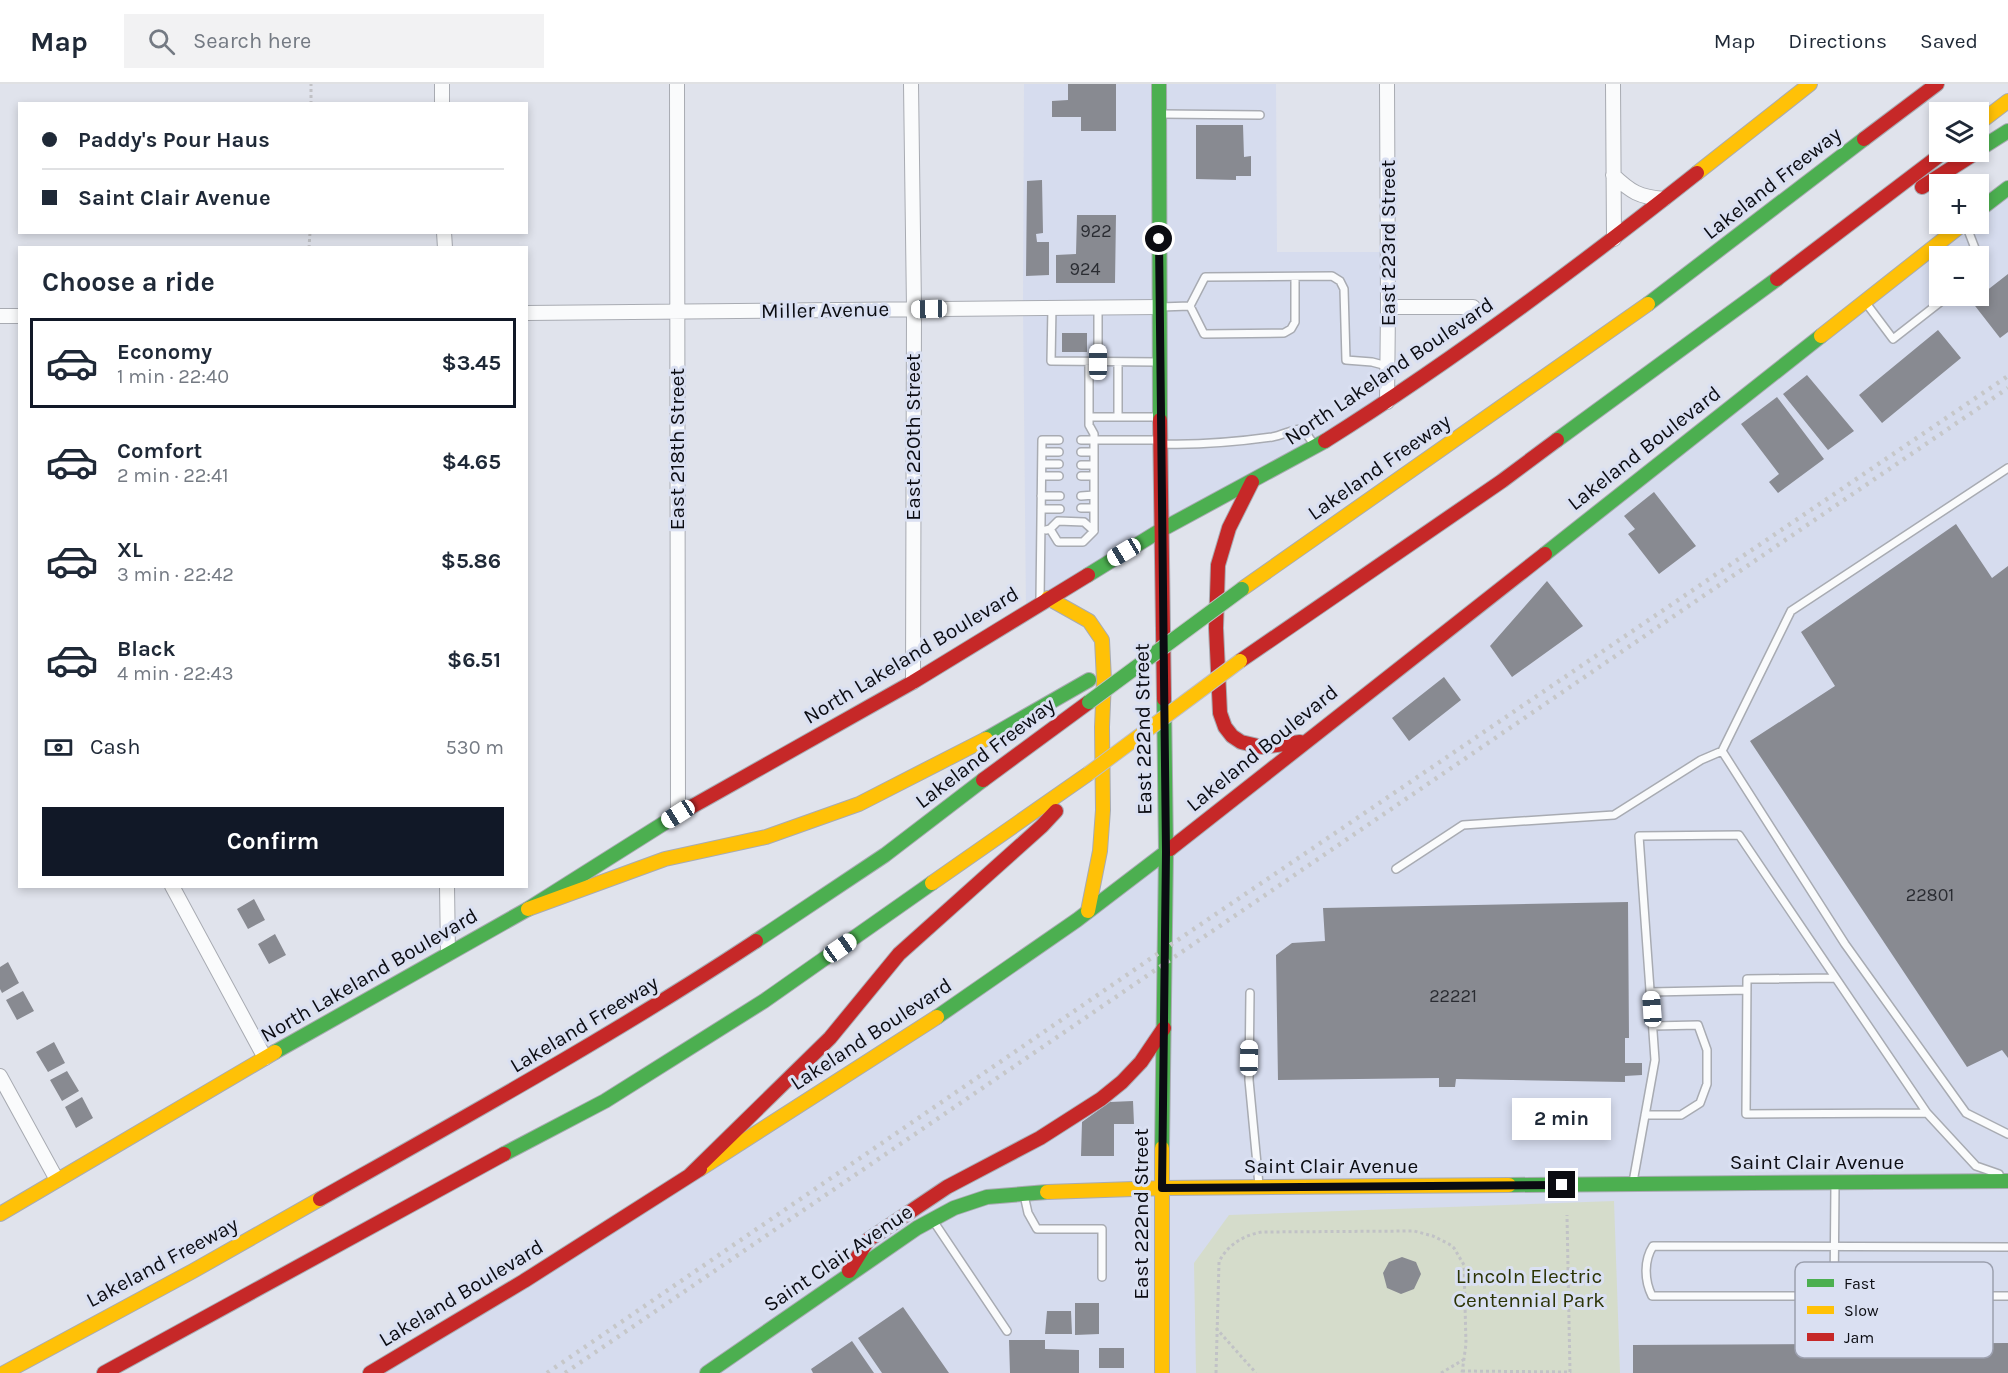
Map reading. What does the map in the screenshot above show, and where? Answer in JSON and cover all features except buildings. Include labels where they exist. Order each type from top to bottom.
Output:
[{"type":"main road","name":"East 222nd Street","points":[[1159,84],[1161,530],[1166,852],[1162,1373]]},
{"type":"main road","name":"North Lakeland Boulevard","points":[[0,1214],[265,1058],[528,909],[678,814],[912,682],[1161,530],[1316,447],[1387,402],[1529,302],[1614,239],[1810,84]]},
{"type":"main road","name":"Lakeland Freeway","points":[[4,1373],[507,1094],[687,986],[885,855],[1008,760],[1242,589],[1668,290],[1937,84]]},
{"type":"main road","points":[[1989,116],[2008,102]]},
{"type":"main road","points":[[1804,184],[1884,107]]},
{"type":"main road","points":[[1989,144],[2008,131]]},
{"type":"main road","points":[[104,1373],[453,1181],[605,1101],[764,1001],[1088,774],[1240,661],[1502,481],[1819,248],[1931,162]]},
{"type":"main road","points":[[1819,248],[1961,162]]},
{"type":"main road","points":[[1989,203],[2008,188]]},
{"type":"main road","name":"Lakeland Boulevard","points":[[370,1373],[524,1281],[954,1006],[1088,911],[1951,234]]},
{"type":"main road","points":[[1252,482],[1229,528],[1218,565],[1216,628],[1220,713],[1223,726],[1231,736],[1251,747],[1273,747],[1304,741]]},
{"type":"main road","points":[[528,909],[665,859],[766,837],[859,804],[1006,728],[1242,589]]},
{"type":"main road","points":[[1044,600],[1089,621],[1102,640],[1103,810],[1100,851],[1088,911]]},
{"type":"main road","points":[[689,1176],[830,1038],[899,954],[1042,826],[1088,774]]},
{"type":"main road","points":[[846,1277],[868,1240],[947,1187],[1040,1138],[1101,1099],[1141,1062],[1164,1028]]},
{"type":"main road","name":"Saint Clair Avenue","points":[[707,1373],[917,1228],[954,1208],[987,1197],[1024,1193],[1162,1188],[2008,1180]]},
{"type":"street","points":[[442,84],[442,102]]},
{"type":"street","name":"East 218th Street","points":[[677,84],[678,814]]},
{"type":"street","name":"East 220th Street","points":[[911,84],[914,309],[912,682]]},
{"type":"street","name":"East 223rd Street","points":[[1387,84],[1387,402]]},
{"type":"street","points":[[1613,84],[1614,239]]},
{"type":"street","points":[[1613,175],[1630,191],[1646,198],[1664,199]]},
{"type":"street","name":"Miller Avenue","points":[[528,313],[1159,307]]},
{"type":"street","points":[[1388,307],[1473,307]]},
{"type":"street","points":[[0,316],[18,316]]},
{"type":"street","points":[[173,888],[265,1058]]},
{"type":"street","points":[[447,888],[448,954]]},
{"type":"street","points":[[0,1076],[57,1180]]},
{"type":"lane","points":[[1159,114],[1260,115]]},
{"type":"lane","points":[[1190,306],[1204,277],[1332,276],[1340,281],[1344,289],[1346,360],[1387,366]]},
{"type":"lane","points":[[1190,306],[1203,334],[1284,333],[1291,329],[1295,322],[1295,277]]},
{"type":"lane","points":[[1865,301],[1893,339],[1935,306]]},
{"type":"lane","points":[[1159,307],[1190,306]]},
{"type":"lane","points":[[1052,307],[1051,362],[1160,362]]},
{"type":"lane","points":[[1098,307],[1098,362]]},
{"type":"lane","points":[[1050,530],[1058,542],[1083,542],[1094,531],[1094,440],[1089,417],[1089,362]]},
{"type":"lane","points":[[1118,362],[1118,417]]},
{"type":"lane","points":[[1089,417],[1160,417]]},
{"type":"lane","points":[[1081,440],[1191,444],[1255,439],[1277,436],[1292,429],[1303,429],[1316,447]]},
{"type":"lane","points":[[1044,600],[1041,530],[1042,440],[1059,440]]},
{"type":"lane","points":[[1042,452],[1059,452]]},
{"type":"lane","points":[[1081,452],[1094,452]]},
{"type":"lane","points":[[1042,464],[1059,464]]},
{"type":"lane","points":[[1081,465],[1094,465]]},
{"type":"lane","points":[[1396,869],[1463,825],[1614,815],[1701,760],[1722,751],[1791,611],[2008,468]]},
{"type":"lane","points":[[1042,476],[1059,476]]},
{"type":"lane","points":[[1081,476],[1094,476]]},
{"type":"lane","points":[[1081,496],[1094,495]]},
{"type":"lane","points":[[1041,496],[1059,496]]},
{"type":"lane","points":[[1081,508],[1094,508]]},
{"type":"lane","points":[[1041,509],[1060,509]]},
{"type":"lane","points":[[1041,530],[1050,530],[1058,521],[1084,522],[1094,531]]},
{"type":"lane","points":[[1722,751],[1845,944],[1966,1113],[2008,1134]]},
{"type":"lane","points":[[1632,1184],[1655,1060],[1639,836],[1739,835],[1927,1113],[1976,1166],[2008,1180]]},
{"type":"lane","points":[[1835,978],[1747,979],[1746,1114],[1927,1113]]},
{"type":"lane","points":[[1651,992],[1747,990]]},
{"type":"lane","points":[[1250,993],[1249,1080],[1259,1188]]},
{"type":"lane","points":[[1645,1115],[1681,1115],[1700,1103],[1707,1084],[1707,1050],[1698,1025],[1653,1026]]},
{"type":"lane","points":[[1834,1262],[1835,1183]]},
{"type":"lane","points":[[1024,1193],[1028,1213],[1037,1229],[1102,1229],[1102,1277]]},
{"type":"lane","points":[[933,1220],[1007,1331]]},
{"type":"lane","points":[[1795,1297],[1652,1296],[1646,1285],[1647,1255],[1653,1245],[2008,1247]]},
{"type":"lane","points":[[1993,1296],[2008,1296]]},
{"type":"path","points":[[311,84],[311,102]]},
{"type":"path","points":[[1216,1373],[1219,1262],[1224,1252],[1250,1234],[1262,1232],[1414,1231],[1433,1236],[1449,1244],[1464,1265],[1466,1344],[1462,1372],[1570,1372],[1568,1215]]},
{"type":"path","points":[[1216,1328],[1256,1373]]},
{"type":"path","points":[[1441,1373],[1464,1360]]},
{"type":"shaded area","points":[[1024,84],[1276,84],[1277,252],[1388,252],[1387,402],[1026,611],[1023,308]]},
{"type":"shaded area","points":[[2008,188],[2008,1373],[370,1373],[954,1006],[1929,250],[1929,306],[1989,306],[1989,246],[1935,246],[1950,234],[1989,234],[1989,203]]},
{"type":"green space","name":"Lincoln Electric Centennial Park","points":[[1614,1201],[1620,1373],[1196,1373],[1194,1263],[1229,1215]]},
{"type":"railway","points":[[547,1373],[1185,935],[2008,376]]},
{"type":"railway","points":[[565,1373],[2008,388]]},
{"type":"traffic: fast","points":[[1159,84],[1160,420]]},
{"type":"traffic: fast","points":[[1989,143],[2008,131]]},
{"type":"traffic: fast","points":[[1648,304],[1864,139]]},
{"type":"traffic: fast","points":[[1989,203],[2008,188]]},
{"type":"traffic: fast","points":[[1557,440],[1777,279]]},
{"type":"traffic: fast","points":[[1545,554],[1821,336]]},
{"type":"traffic: fast","points":[[1088,575],[1161,530],[1325,441]]},
{"type":"traffic: fast","points":[[1089,702],[1242,589]]},
{"type":"traffic: fast","points":[[986,739],[1089,680]]},
{"type":"traffic: fast","points":[[1162,1148],[1166,852],[1164,699]]},
{"type":"traffic: fast","points":[[756,941],[885,855],[983,780]]},
{"type":"traffic: fast","points":[[275,1052],[528,909],[677,815]]},
{"type":"traffic: fast","points":[[937,1017],[1077,920],[1170,849]]},
{"type":"traffic: fast","points":[[504,1154],[605,1101],[764,1001],[932,883]]},
{"type":"traffic: fast","points":[[1509,1185],[2008,1181]]},
{"type":"traffic: fast","points":[[707,1373],[917,1228],[954,1208],[987,1197],[1047,1192]]},
{"type":"traffic: slow","points":[[1697,173],[1810,84]]},
{"type":"traffic: slow","points":[[1989,116],[2008,101]]},
{"type":"traffic: slow","points":[[1821,336],[1950,234]]},
{"type":"traffic: slow","points":[[1242,589],[1648,304]]},
{"type":"traffic: slow","points":[[1048,598],[1089,621],[1102,640],[1103,810],[1100,851],[1088,911]]},
{"type":"traffic: slow","points":[[1088,774],[1240,661]]},
{"type":"traffic: slow","points":[[528,909],[665,859],[766,837],[859,804],[986,739]]},
{"type":"traffic: slow","points":[[932,883],[1088,774]]},
{"type":"traffic: slow","points":[[700,1169],[937,1017]]},
{"type":"traffic: slow","points":[[0,1214],[275,1052]]},
{"type":"traffic: slow","points":[[1162,1148],[1162,1373]]},
{"type":"traffic: slow","points":[[1047,1192],[1162,1188],[1509,1185]]},
{"type":"traffic: slow","points":[[4,1373],[193,1271],[320,1199]]},
{"type":"traffic: jam","points":[[1864,139],[1937,84]]},
{"type":"traffic: jam","points":[[1777,279],[1931,162]]},
{"type":"traffic: jam","points":[[1922,187],[1961,162]]},
{"type":"traffic: jam","points":[[1325,441],[1421,378],[1514,312],[1697,173]]},
{"type":"traffic: jam","points":[[1160,420],[1164,699]]},
{"type":"traffic: jam","points":[[1240,661],[1502,481],[1557,440]]},
{"type":"traffic: jam","points":[[1252,482],[1229,528],[1218,565],[1216,628],[1220,713],[1225,727],[1241,742],[1262,747],[1300,742]]},
{"type":"traffic: jam","points":[[1170,849],[1545,554]]},
{"type":"traffic: jam","points":[[677,815],[913,682],[1088,575]]},
{"type":"traffic: jam","points":[[983,780],[1089,702]]},
{"type":"traffic: jam","points":[[689,1176],[830,1038],[899,954],[1056,811]]},
{"type":"traffic: jam","points":[[320,1199],[595,1042],[756,941]]},
{"type":"traffic: jam","points":[[849,1271],[868,1240],[947,1187],[1040,1138],[1101,1099],[1141,1062],[1164,1028]]},
{"type":"traffic: jam","points":[[104,1373],[504,1154]]},
{"type":"traffic: jam","points":[[370,1373],[524,1281],[700,1169]]},
{"type":"route","points":[[1159,239],[1166,852],[1162,1188],[1562,1185]]}]
